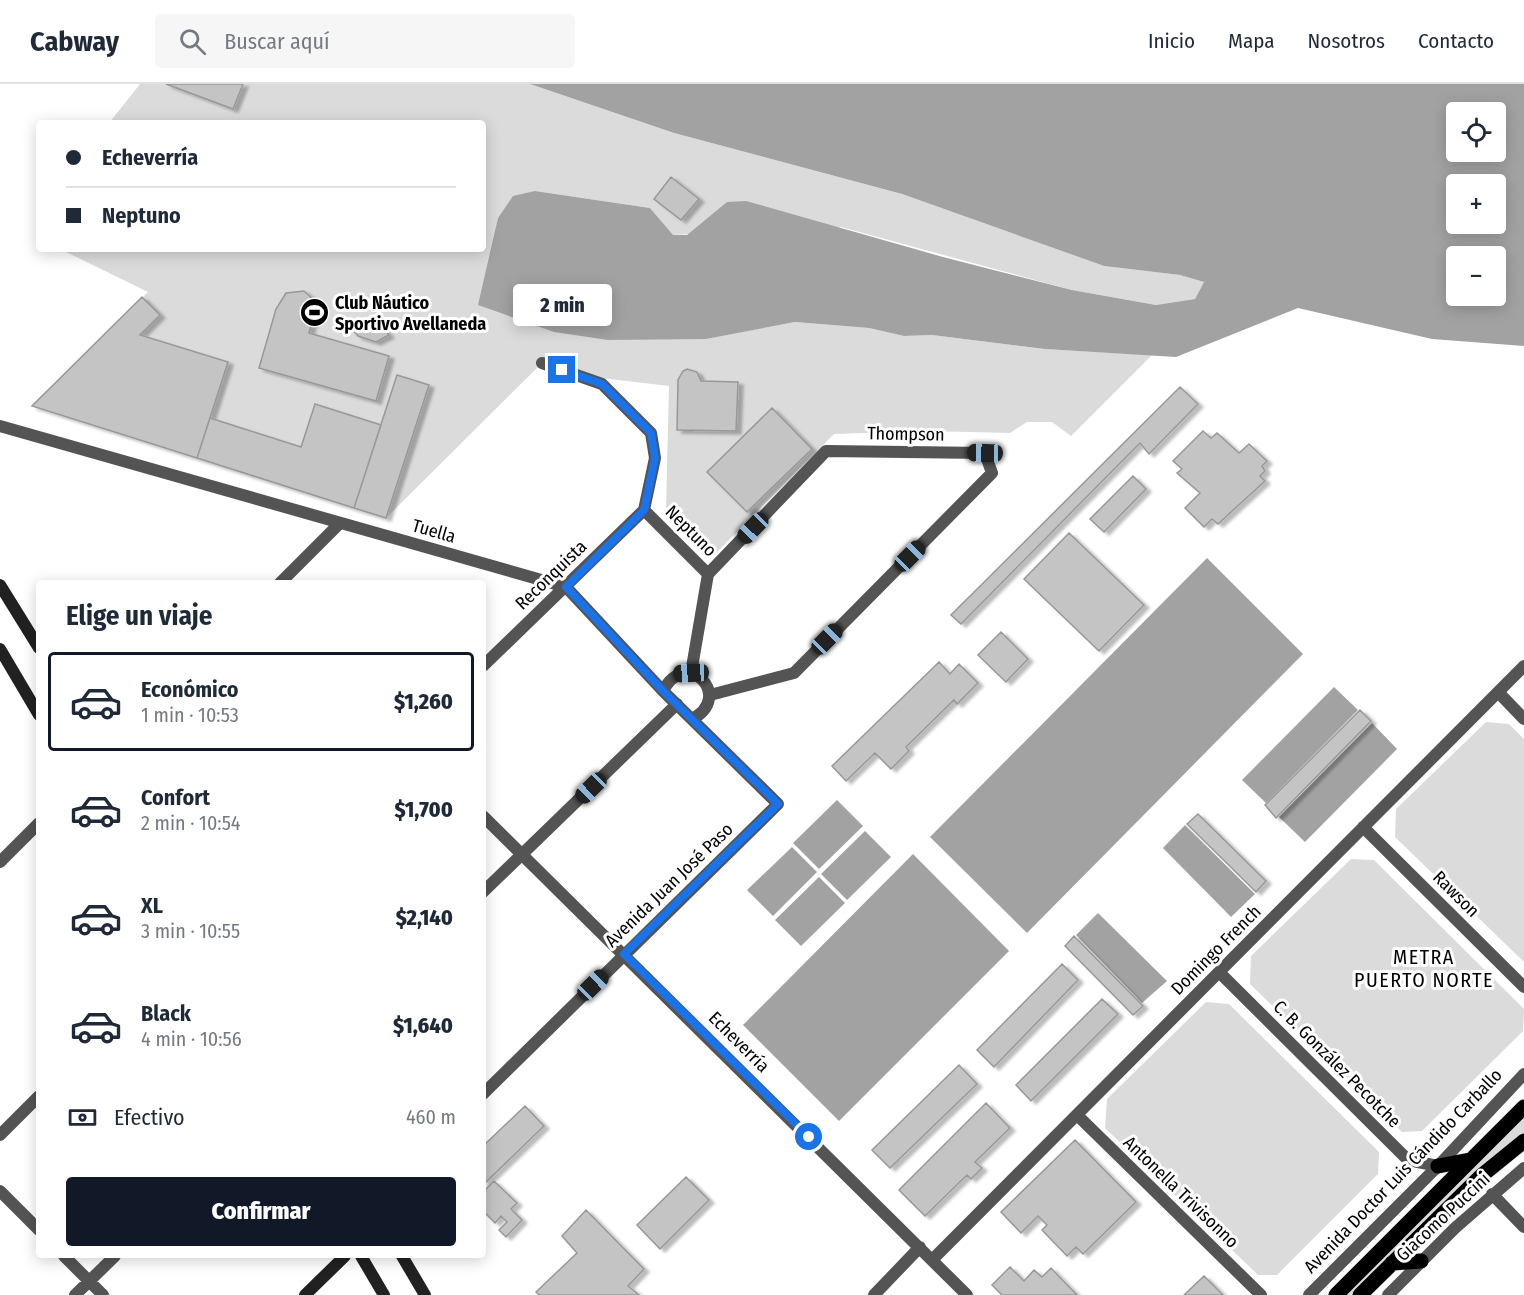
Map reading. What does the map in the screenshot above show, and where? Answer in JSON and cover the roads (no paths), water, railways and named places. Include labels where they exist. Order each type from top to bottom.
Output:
[{"type":"main road","points":[[0,585],[36,643]]},
{"type":"main road","points":[[0,649],[36,710]]},
{"type":"main road","points":[[1336,1295],[1524,1107]]},
{"type":"main road","points":[[1360,1295],[1481,1176],[1524,1141]]},
{"type":"main road","points":[[1438,1166],[1470,1160]]},
{"type":"main road","points":[[305,1295],[343,1258]]},
{"type":"main road","points":[[362,1258],[384,1295]]},
{"type":"main road","points":[[403,1258],[425,1295]]},
{"type":"main road","points":[[1392,1263],[1421,1261]]},
{"type":"street","name":"Neptuno","points":[[542,363],[602,384],[651,433],[655,458],[644,510],[708,574]]},
{"type":"street","name":"Tuella","points":[[0,426],[566,587]]},
{"type":"street","name":"Thompson","points":[[708,574],[826,451],[985,453],[992,474],[794,673],[710,695]]},
{"type":"street","name":"Reconquista","points":[[486,663],[644,510]]},
{"type":"street","points":[[283,580],[339,524]]},
{"type":"street","points":[[691,673],[708,574]]},
{"type":"street","points":[[566,587],[663,691],[692,719],[701,714],[707,706],[710,695],[704,681],[691,673],[679,674],[668,680],[663,691]]},
{"type":"street","name":"Domingo French","points":[[933,1259],[1524,666]]},
{"type":"street","points":[[1498,692],[1524,719]]},
{"type":"street","points":[[486,889],[676,704]]},
{"type":"street","name":"Avenida Juan José Paso","points":[[486,1091],[778,804],[692,719]]},
{"type":"street","name":"Echeverría","points":[[486,819],[968,1295]]},
{"type":"street","points":[[0,862],[36,826]]},
{"type":"street","name":"Rawson","points":[[1363,827],[1524,987]]},
{"type":"street","name":"C. B. González Pecotche","points":[[1219,972],[1408,1160],[1438,1166]]},
{"type":"street","name":"Avenida Doctor Luis Cándido Carballo","points":[[1309,1295],[1438,1166],[1524,1074]]},
{"type":"street","points":[[0,1135],[36,1099]]},
{"type":"street","name":"Antonella Trivisonno","points":[[1077,1115],[1261,1295]]},
{"type":"street","name":"Giacomo Puccini","points":[[1388,1295],[1492,1194],[1524,1168]]},
{"type":"street","points":[[0,1191],[36,1227]]},
{"type":"street","points":[[1492,1194],[1524,1227]]},
{"type":"street","points":[[874,1295],[921,1247]]},
{"type":"street","points":[[66,1258],[103,1295]]},
{"type":"street","points":[[75,1295],[113,1258]]},
{"type":"place","name":"Club Náutico Sportivo Avellaneda","points":[[314,313]]},
{"type":"district","name":"METRA PUERTO NORTE","points":[[1424,968]]}]
